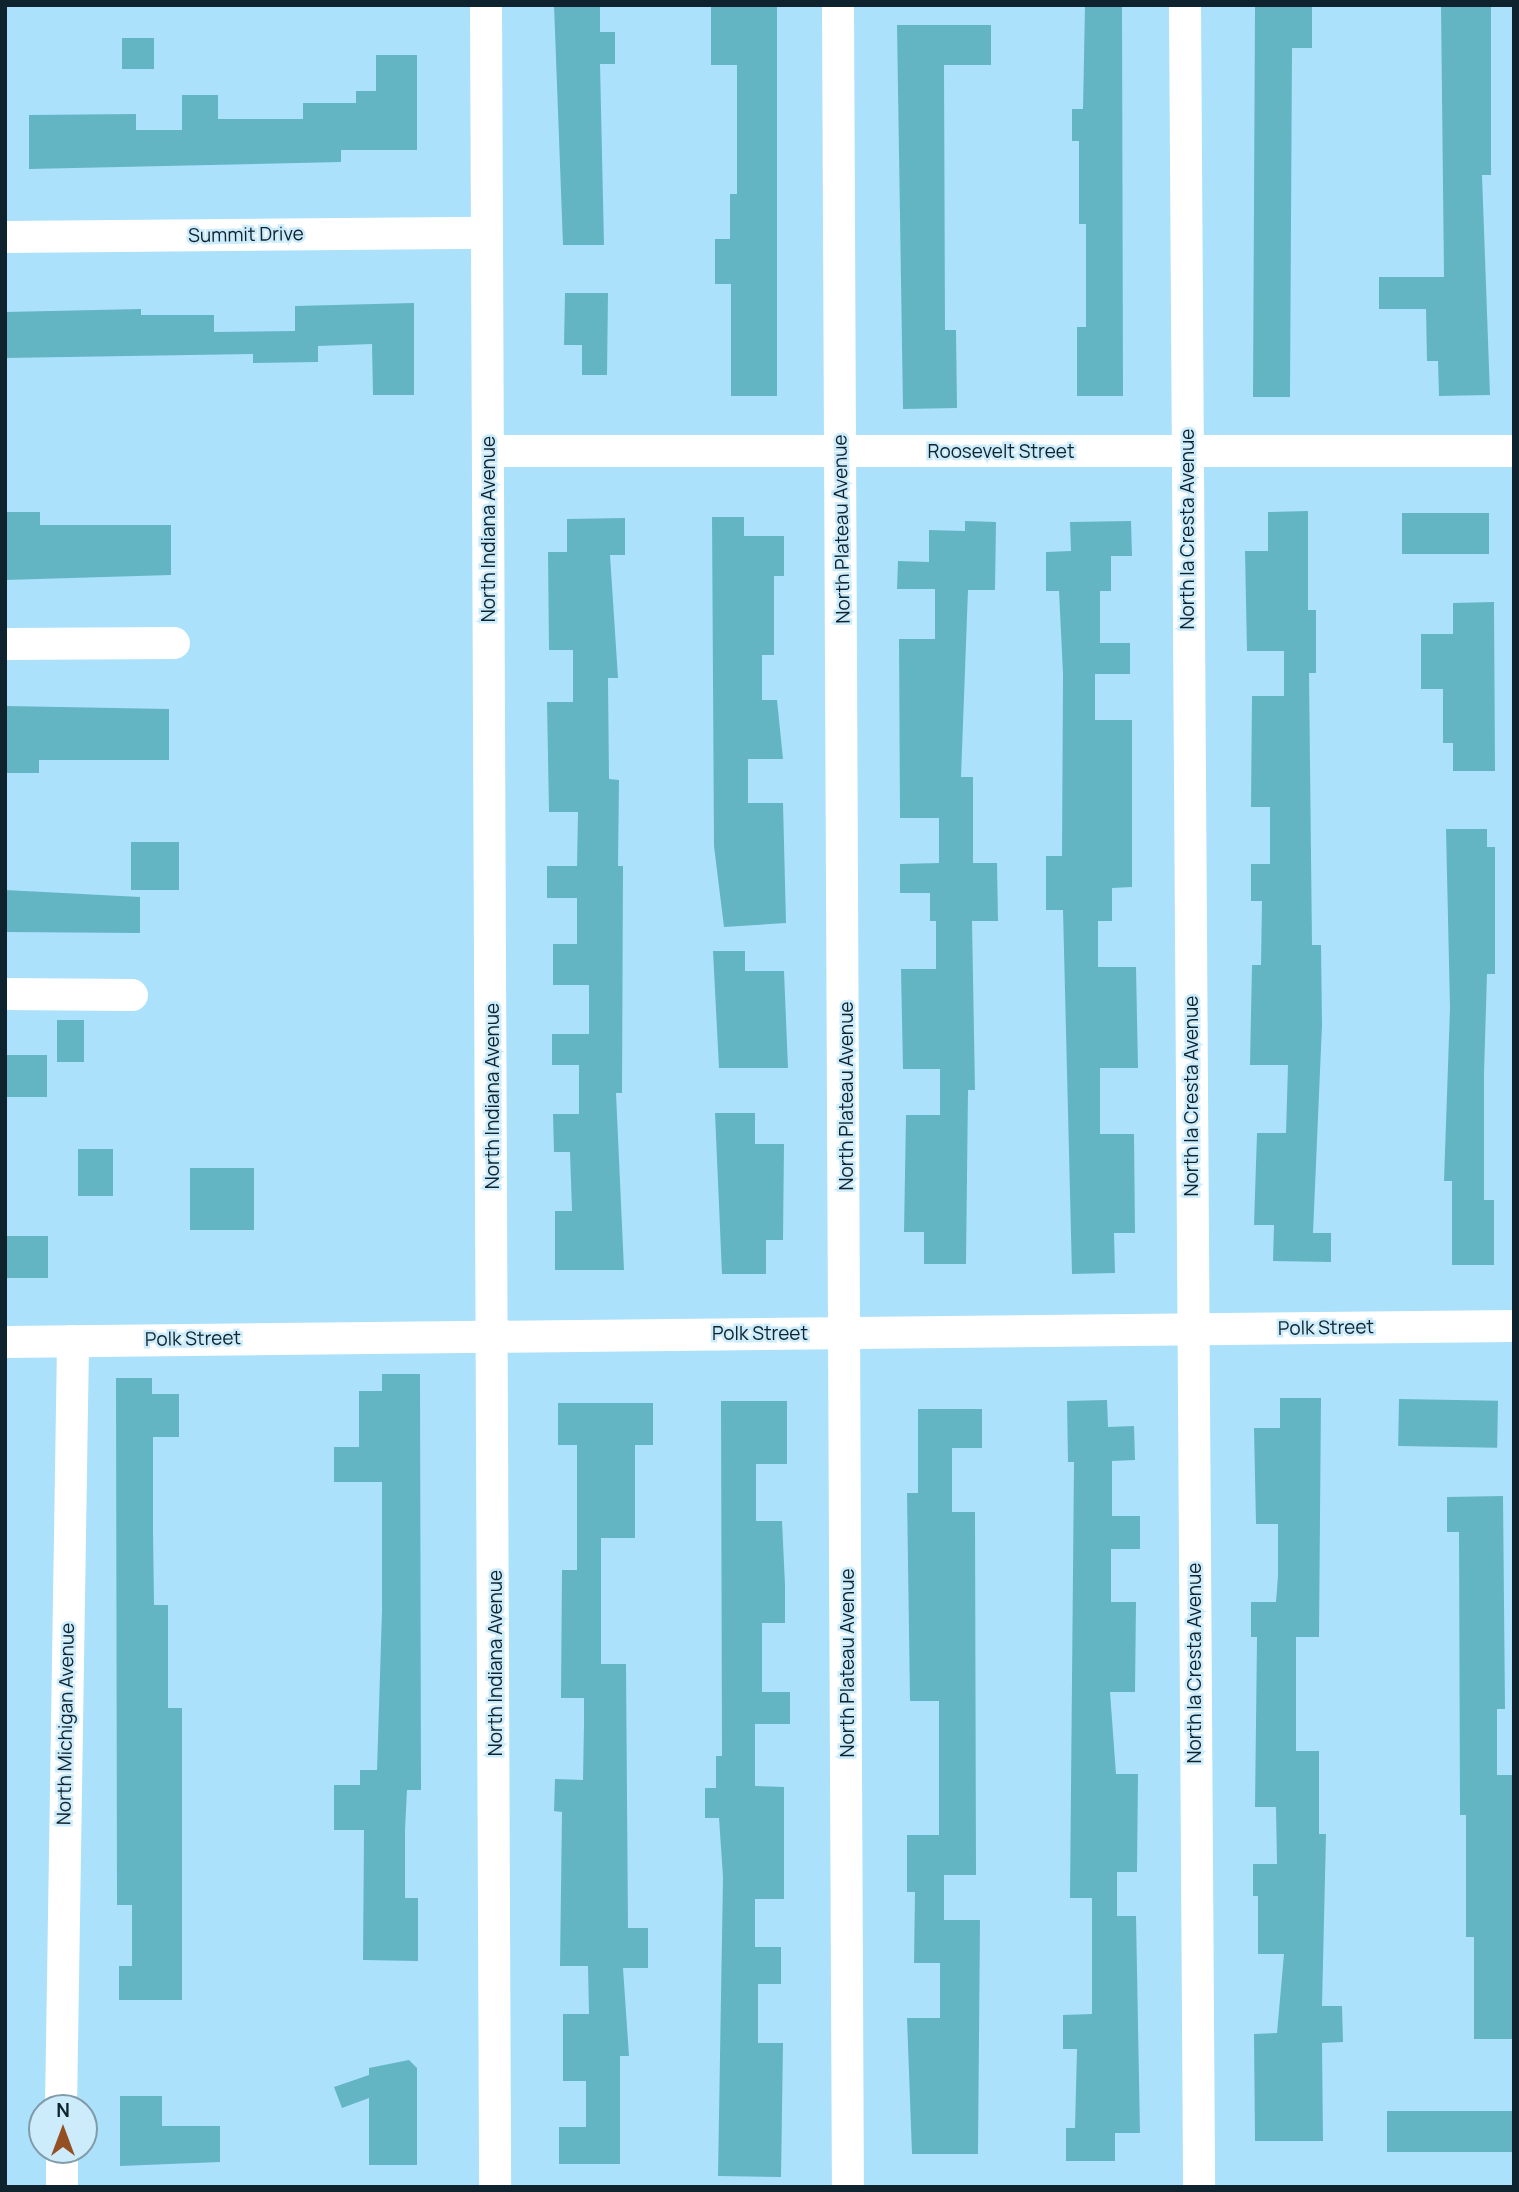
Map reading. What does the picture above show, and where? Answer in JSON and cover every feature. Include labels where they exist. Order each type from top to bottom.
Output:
[{"type":"street","name":"North Indiana Avenue","points":[[486,5],[495,1335],[495,2187]]},
{"type":"street","name":"North Plateau Avenue","points":[[838,5],[848,1334],[849,2187]]},
{"type":"street","name":"North la Cresta Avenue","points":[[1185,5],[1199,2187]]},
{"type":"street","name":"Summit Drive","points":[[5,237],[488,233]]},
{"type":"street","name":"Roosevelt Street","points":[[489,451],[1514,451]]},
{"type":"street","points":[[5,644],[174,643]]},
{"type":"street","points":[[5,994],[132,995]]},
{"type":"street","name":"Polk Street","points":[[5,1342],[1514,1326]]},
{"type":"street","name":"North Michigan Avenue","points":[[61,2094],[73,1341]]},
{"type":"street","points":[[62,2164],[62,2187]]},
{"type":"building","points":[[554,5],[600,5],[600,32],[615,32],[615,64],[600,64],[604,245],[563,245]]},
{"type":"building","points":[[711,5],[777,5],[777,396],[731,396],[731,284],[715,284],[715,239],[730,239],[730,194],[737,194],[737,65],[711,65]]},
{"type":"building","points":[[1085,5],[1122,5],[1123,396],[1077,396],[1077,327],[1086,327],[1086,224],[1079,224],[1079,141],[1072,141],[1072,109],[1083,109]]},
{"type":"building","points":[[1255,5],[1312,5],[1312,48],[1292,48],[1290,397],[1253,397]]},
{"type":"building","points":[[1441,5],[1491,5],[1491,175],[1482,175],[1490,395],[1439,396],[1438,361],[1427,361],[1426,309],[1379,309],[1379,277],[1444,277]]},
{"type":"building","points":[[897,25],[991,25],[991,65],[944,65],[945,330],[956,330],[957,408],[903,409]]},
{"type":"building","points":[[122,38],[154,38],[154,69],[122,69]]},
{"type":"building","points":[[376,55],[417,55],[417,150],[341,150],[341,162],[29,169],[29,115],[136,114],[136,130],[182,130],[182,95],[218,95],[218,119],[303,119],[303,103],[356,103],[356,91],[376,91]]},
{"type":"building","points":[[565,293],[608,293],[607,375],[582,375],[582,345],[564,345]]},
{"type":"building","points":[[414,303],[414,395],[373,395],[372,344],[318,346],[318,362],[253,363],[253,354],[5,358],[5,312],[141,309],[141,315],[214,315],[214,332],[295,331],[295,306]]},
{"type":"building","points":[[1308,511],[1308,610],[1316,610],[1316,673],[1309,673],[1312,945],[1321,945],[1322,1025],[1313,1233],[1331,1233],[1331,1262],[1273,1261],[1274,1225],[1254,1225],[1257,1133],[1286,1133],[1288,1065],[1250,1065],[1252,965],[1261,965],[1262,901],[1251,901],[1251,864],[1270,864],[1270,807],[1251,807],[1252,696],[1284,696],[1284,651],[1247,651],[1245,551],[1268,551],[1268,512]]},
{"type":"building","points":[[5,512],[40,512],[40,525],[171,525],[171,575],[5,580]]},
{"type":"building","points":[[1402,513],[1489,513],[1489,554],[1402,554]]},
{"type":"building","points":[[712,517],[744,517],[744,536],[784,536],[784,576],[774,576],[774,655],[762,655],[762,700],[777,700],[783,759],[748,759],[748,803],[783,803],[786,923],[724,927],[714,846]]},
{"type":"building","points":[[625,518],[625,555],[610,555],[618,678],[608,678],[609,779],[619,780],[618,866],[623,866],[622,1093],[616,1093],[624,1270],[555,1270],[555,1211],[572,1211],[570,1152],[554,1152],[553,1114],[579,1114],[579,1065],[552,1065],[552,1034],[589,1034],[589,985],[553,985],[553,944],[577,944],[577,898],[547,898],[547,866],[577,866],[578,812],[549,812],[547,702],[573,702],[573,650],[549,650],[548,552],[567,552],[567,519]]},
{"type":"building","points":[[965,521],[996,522],[995,590],[968,590],[961,777],[973,777],[973,863],[997,863],[998,921],[972,921],[975,1090],[968,1090],[966,1264],[924,1264],[924,1232],[904,1232],[906,1115],[940,1115],[940,1069],[903,1069],[901,969],[936,969],[936,921],[930,921],[930,893],[900,893],[900,864],[939,863],[939,818],[900,818],[899,639],[935,639],[935,589],[897,589],[898,561],[929,562],[929,530],[965,531]]},
{"type":"building","points":[[1131,521],[1132,556],[1111,556],[1111,591],[1100,591],[1100,643],[1130,643],[1130,674],[1095,674],[1095,720],[1132,720],[1132,887],[1112,888],[1112,921],[1098,921],[1098,967],[1136,967],[1138,1068],[1100,1068],[1100,1134],[1134,1134],[1135,1233],[1114,1233],[1115,1273],[1072,1274],[1063,910],[1046,910],[1046,856],[1062,856],[1063,674],[1059,591],[1046,591],[1046,552],[1071,551],[1070,522]]},
{"type":"building","points":[[1494,602],[1495,771],[1453,771],[1453,743],[1443,743],[1443,689],[1421,689],[1421,634],[1453,634],[1453,603]]},
{"type":"building","points":[[5,706],[169,709],[169,760],[39,760],[39,773],[5,773]]},
{"type":"building","points":[[1446,829],[1487,829],[1487,847],[1495,847],[1495,974],[1487,974],[1484,1074],[1484,1200],[1494,1200],[1494,1265],[1452,1265],[1452,1181],[1444,1181],[1450,1008]]},
{"type":"building","points":[[131,842],[179,842],[179,890],[131,890]]},
{"type":"building","points":[[5,890],[140,897],[140,933],[5,932]]},
{"type":"building","points":[[713,951],[745,951],[745,971],[784,971],[788,1068],[719,1068]]},
{"type":"building","points":[[57,1020],[84,1020],[84,1062],[57,1062]]},
{"type":"building","points":[[5,1055],[47,1055],[47,1097],[5,1097]]},
{"type":"building","points":[[715,1113],[755,1113],[755,1144],[784,1144],[783,1240],[766,1240],[766,1274],[722,1274]]},
{"type":"building","points":[[78,1149],[113,1149],[113,1196],[78,1196]]},
{"type":"building","points":[[190,1168],[254,1168],[254,1230],[190,1230]]},
{"type":"building","points":[[5,1236],[48,1236],[48,1278],[5,1278]]},
{"type":"building","points":[[382,1374],[420,1374],[421,1790],[407,1790],[405,1830],[405,1898],[418,1898],[418,1961],[363,1960],[364,1830],[334,1830],[334,1785],[360,1785],[360,1770],[377,1770],[382,1611],[382,1482],[334,1482],[334,1447],[359,1447],[359,1391],[382,1391]]},
{"type":"building","points":[[116,1378],[152,1378],[152,1394],[179,1394],[179,1437],[153,1437],[153,1530],[154,1605],[168,1605],[168,1708],[182,1708],[182,2000],[119,2000],[119,1966],[132,1966],[132,1905],[117,1905]]},
{"type":"building","points":[[1280,1398],[1321,1398],[1319,1637],[1296,1637],[1296,1751],[1319,1751],[1319,1834],[1326,1834],[1322,2006],[1342,2006],[1343,2042],[1322,2043],[1323,2141],[1255,2141],[1254,2034],[1277,2033],[1284,1954],[1258,1954],[1258,1896],[1253,1896],[1253,1864],[1277,1864],[1276,1807],[1255,1807],[1257,1637],[1251,1637],[1251,1602],[1276,1602],[1278,1576],[1278,1524],[1256,1524],[1254,1428],[1280,1428]]},
{"type":"building","points":[[1399,1399],[1498,1401],[1497,1448],[1398,1446]]},
{"type":"building","points":[[1107,1400],[1108,1427],[1134,1426],[1135,1460],[1112,1461],[1112,1516],[1140,1516],[1140,1549],[1111,1549],[1111,1602],[1136,1602],[1135,1692],[1110,1692],[1116,1774],[1138,1774],[1137,1872],[1117,1872],[1117,1916],[1136,1916],[1140,2133],[1115,2133],[1115,2161],[1066,2161],[1066,2128],[1075,2128],[1077,2049],[1063,2049],[1063,2015],[1092,2014],[1092,1898],[1070,1898],[1074,1462],[1068,1462],[1067,1401]]},
{"type":"building","points":[[721,1401],[787,1401],[787,1464],[756,1464],[756,1521],[782,1521],[785,1585],[785,1623],[762,1623],[762,1692],[790,1692],[790,1724],[755,1724],[755,1786],[784,1787],[784,1899],[755,1899],[755,1947],[781,1947],[781,1984],[758,1984],[758,2043],[783,2043],[781,2177],[718,2176],[723,1877],[719,1818],[705,1818],[705,1788],[716,1788],[716,1756],[722,1756]]},
{"type":"building","points":[[558,1403],[653,1403],[653,1445],[635,1445],[635,1538],[601,1538],[601,1664],[626,1664],[628,1928],[648,1928],[648,1968],[623,1968],[629,2056],[620,2056],[620,2164],[559,2164],[559,2127],[586,2127],[586,2081],[563,2081],[563,2014],[589,2014],[588,1966],[560,1966],[562,1812],[554,1811],[555,1779],[583,1780],[584,1698],[561,1698],[562,1570],[577,1570],[577,1445],[558,1445]]},
{"type":"building","points":[[918,1409],[982,1409],[982,1448],[952,1448],[952,1512],[975,1512],[976,1875],[944,1875],[944,1920],[980,1920],[978,2154],[912,2154],[907,2018],[940,2018],[940,1963],[914,1963],[915,1892],[907,1892],[907,1835],[939,1835],[939,1701],[910,1701],[907,1493],[918,1493]]},
{"type":"building","points":[[1503,1496],[1505,1709],[1497,1709],[1497,1775],[1514,1775],[1514,2039],[1474,2039],[1474,1937],[1466,1937],[1466,1815],[1460,1815],[1459,1532],[1447,1532],[1447,1497]]},
{"type":"building","points":[[409,2060],[417,2068],[417,2165],[369,2165],[369,2098],[342,2108],[334,2087],[369,2075],[369,2068]]},
{"type":"building","points":[[120,2096],[162,2096],[162,2126],[220,2126],[220,2162],[120,2166]]},
{"type":"building","points":[[1387,2111],[1514,2111],[1514,2152],[1387,2152]]}]
